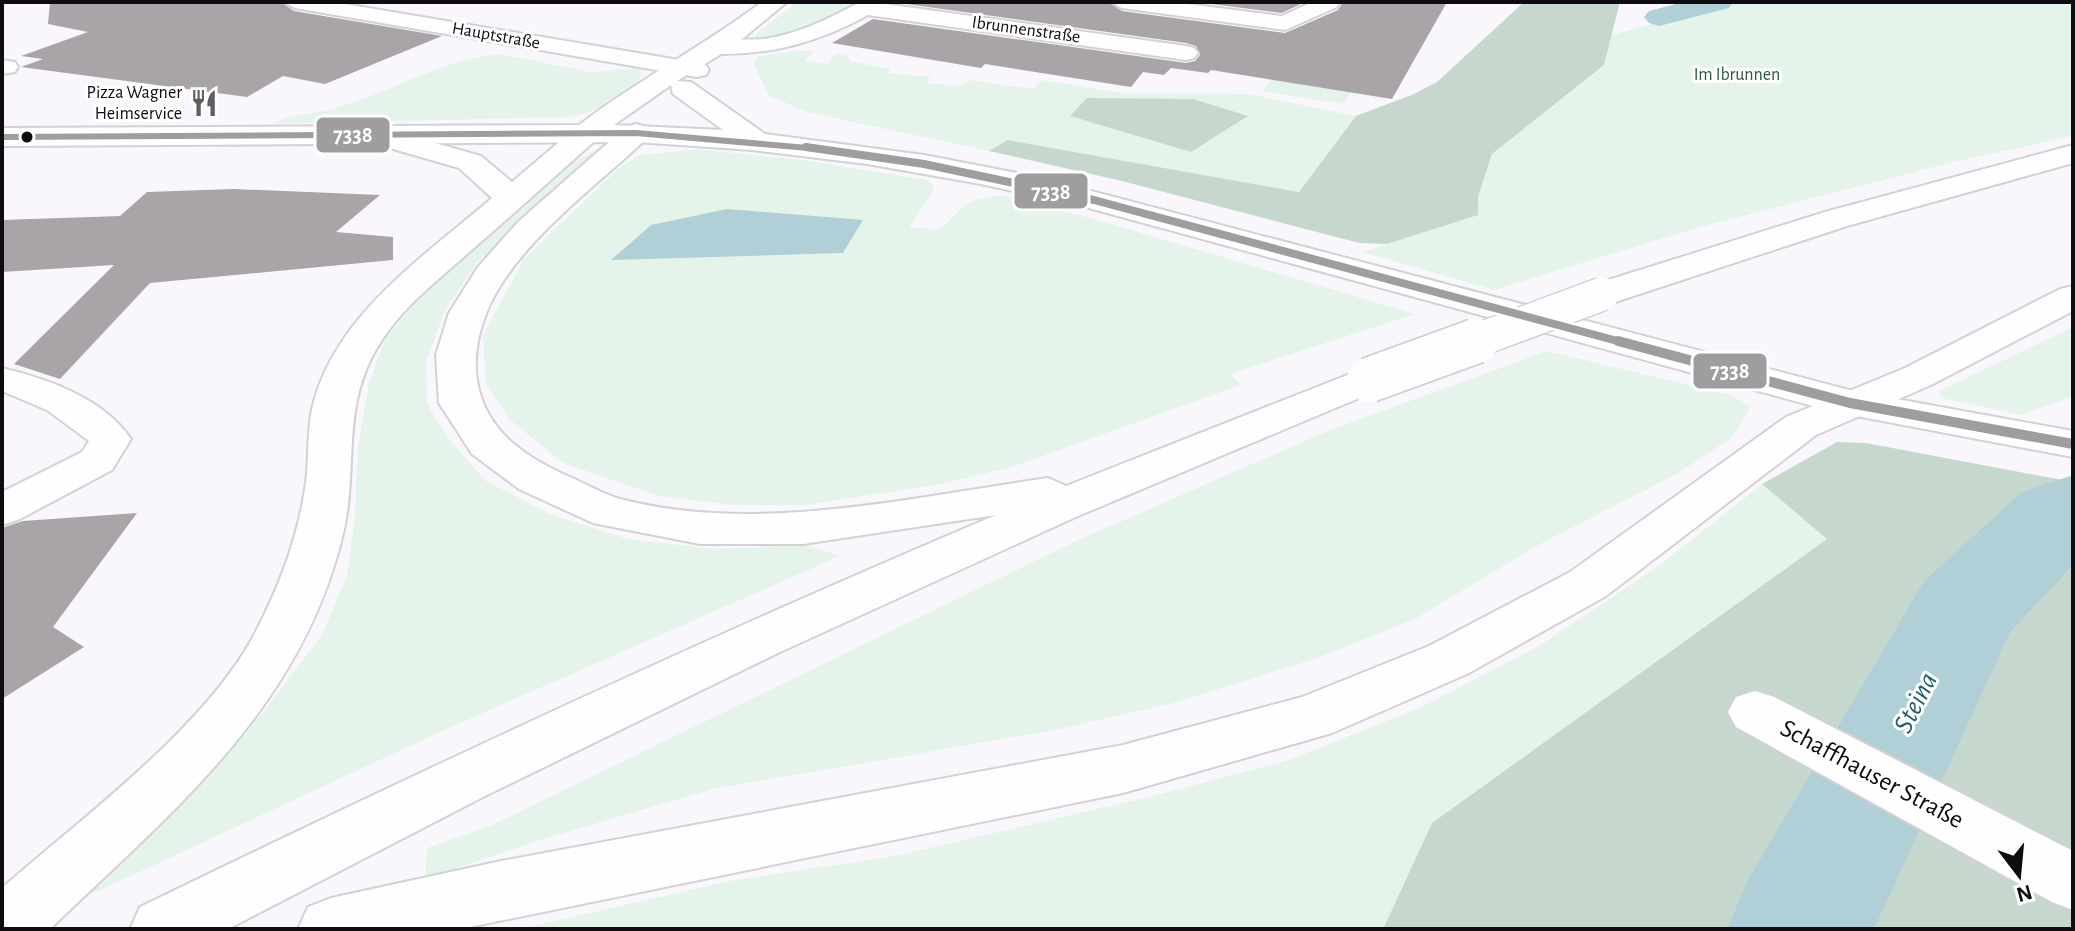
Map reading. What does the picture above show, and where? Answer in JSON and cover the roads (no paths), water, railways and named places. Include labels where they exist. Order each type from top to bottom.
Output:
[{"type":"main road","points":[[776,2],[715,47],[636,133],[530,229],[490,274],[467,313],[455,355],[460,403],[487,445],[535,479],[609,512],[700,528],[803,528],[1114,483]]},
{"type":"main road","points":[[4,929],[194,754],[243,695],[273,649],[303,585],[319,537],[328,488],[333,406],[346,368],[366,334],[401,294],[588,132],[627,101],[687,75]]},
{"type":"main road","points":[[687,75],[757,141]]},
{"type":"main road","points":[[2,137],[636,133],[757,141],[898,159],[1041,186],[1850,403],[2073,444]]},
{"type":"main road","points":[[372,134],[470,162],[510,199]]},
{"type":"main road","points":[[163,929],[564,729],[778,630],[1114,483],[1484,336],[1701,259],[1945,186],[2073,154]]},
{"type":"main road","points":[[331,929],[517,887],[1123,769],[1312,717],[1448,660],[1588,584],[1801,426],[1919,376],[2073,297]]},
{"type":"street","name":"Hauptstraße","points":[[295,2],[687,75]]},
{"type":"street","points":[[1122,2],[1285,23],[1329,2]]},
{"type":"street","name":"Ibrunnenstraße","points":[[715,47],[744,49],[791,43],[811,37],[870,5],[1186,53]]},
{"type":"street","points":[[2,379],[23,385],[87,414],[111,439],[97,461],[2,510]]},
{"type":"street","name":"Schaffhauser Straße","points":[[1755,712],[2069,881]]},
{"type":"water","points":[[727,209],[863,220],[843,253],[611,260],[651,225]]},
{"type":"waterway","points":[[1659,17],[1719,2]]},
{"type":"waterway","name":"Steina","points":[[1800,929],[1964,610],[2059,516],[2073,509]]},
{"type":"place","name":"Pizza Wagner Heimservice","points":[[204,103]]},
{"type":"park label","name":"Im Ibrunnen","points":[[1737,75]]}]
